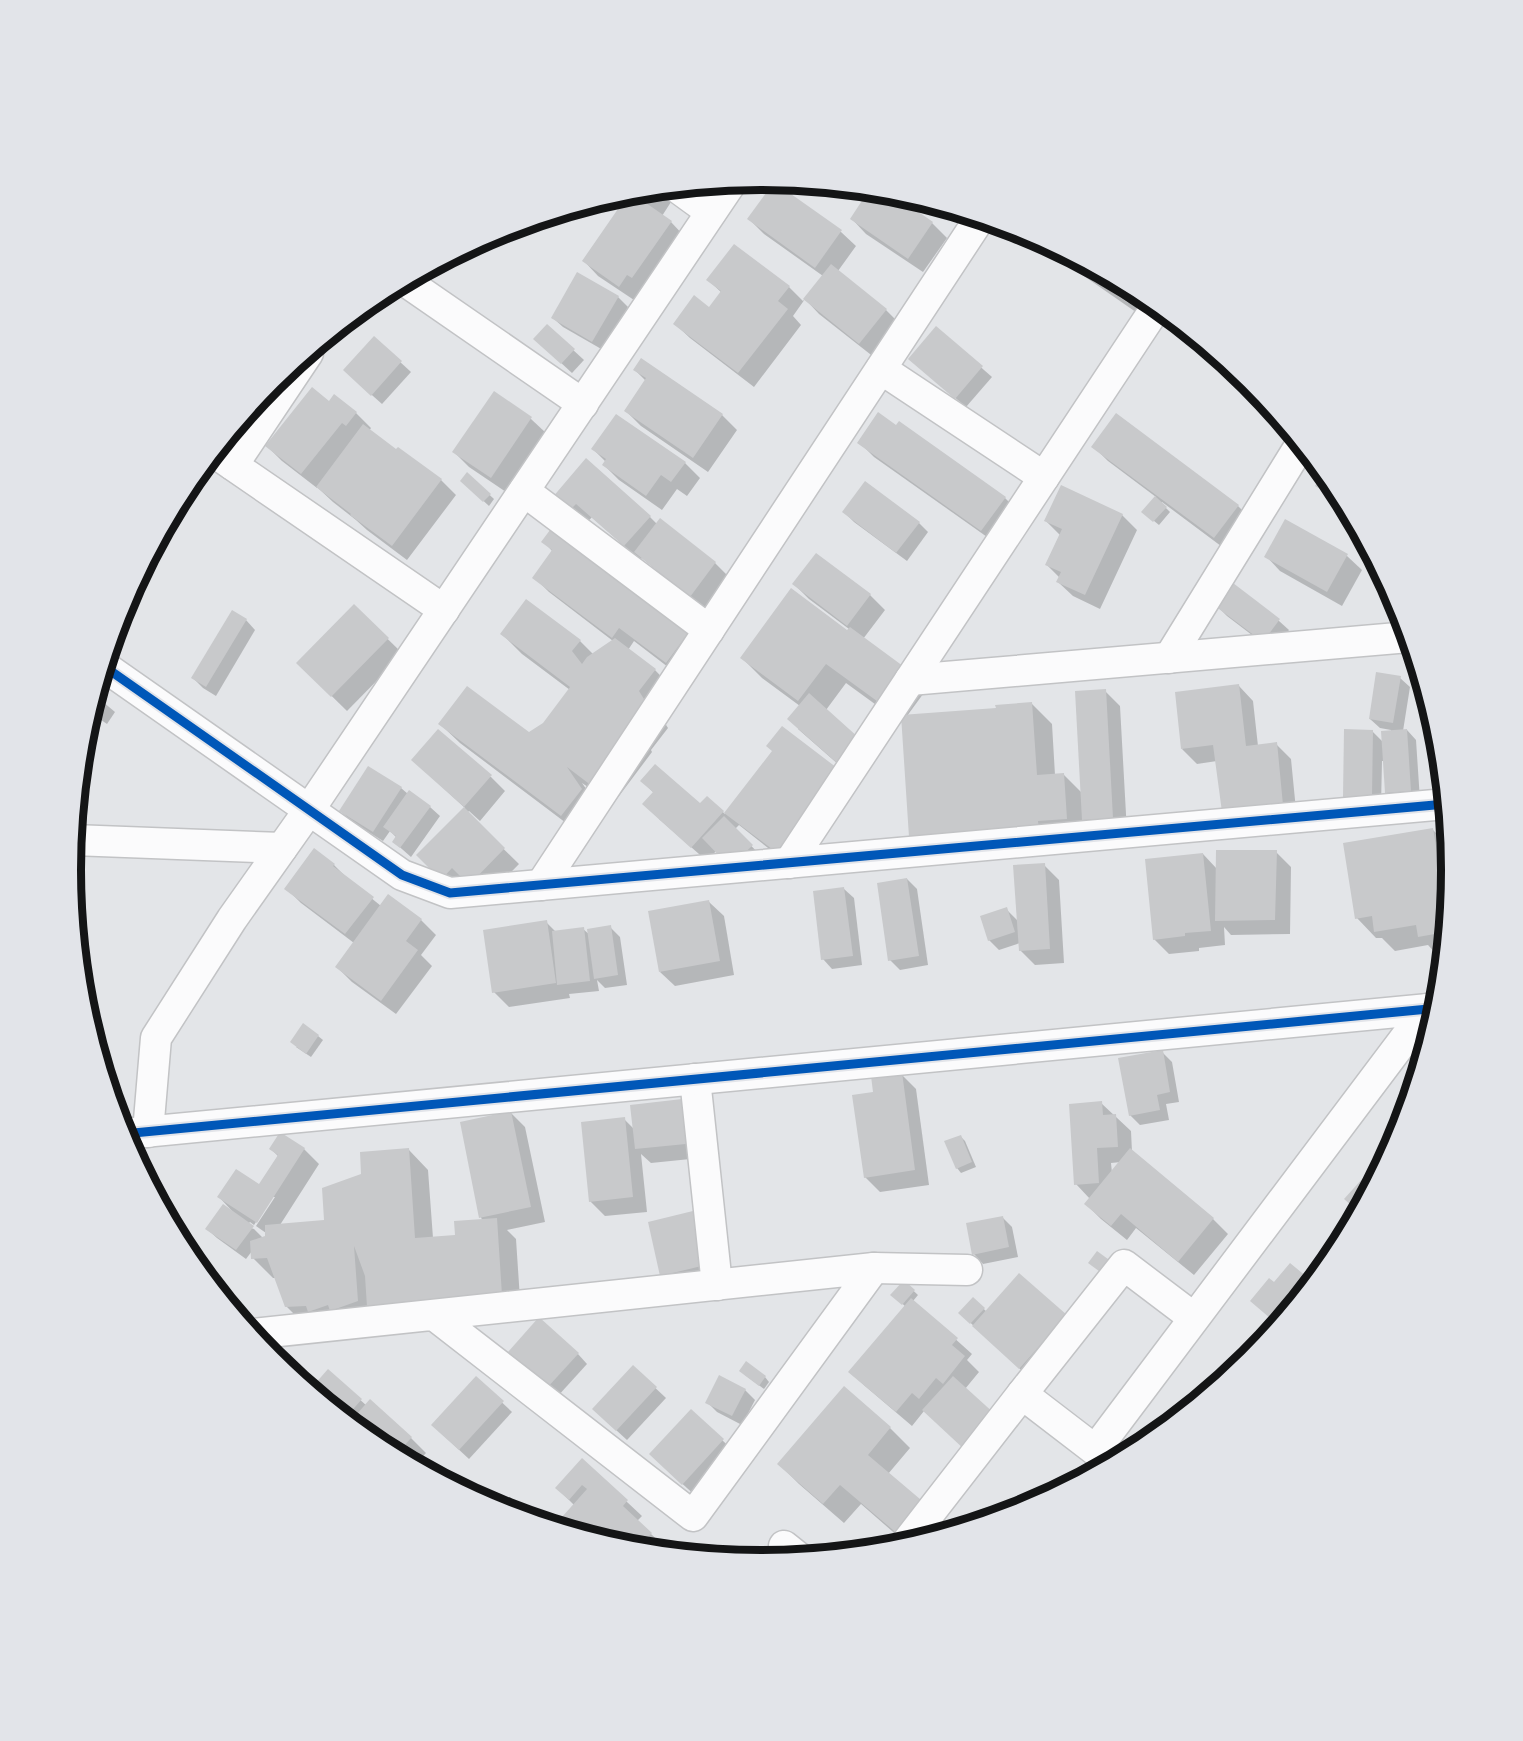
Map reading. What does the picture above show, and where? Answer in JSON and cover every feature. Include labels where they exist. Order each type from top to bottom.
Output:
[{"type":"street","points":[[726,191],[309,810],[232,919],[156,1038],[135,1133],[1428,1009]]},
{"type":"street","points":[[687,194],[711,212]]},
{"type":"street","points":[[541,885],[976,225]]},
{"type":"street","points":[[413,286],[583,404]]},
{"type":"street","points":[[789,863],[1152,314]]},
{"type":"street","points":[[881,369],[1044,477]]},
{"type":"street","points":[[276,394],[224,459],[444,610]]},
{"type":"street","points":[[1169,658],[1297,451]]},
{"type":"street","points":[[524,491],[709,630]]},
{"type":"street","points":[[910,680],[1401,638]]},
{"type":"street","points":[[111,671],[402,875],[450,893],[1439,805]]},
{"type":"street","points":[[82,840],[282,848]]},
{"type":"street","points":[[1022,1394],[1104,1456],[1194,1318],[1426,1017]]},
{"type":"street","points":[[695,1079],[717,1284]]},
{"type":"street","points":[[914,1534],[1124,1265],[1194,1318]]},
{"type":"street","points":[[434,1315],[693,1516],[874,1268]]},
{"type":"street","points":[[263,1333],[874,1268],[967,1270]]},
{"type":"building","points":[[768,190],[786,191],[842,230],[815,268],[747,219]]},
{"type":"building","points":[[864,198],[911,207],[933,222],[908,259],[850,219]]},
{"type":"building","points":[[648,200],[646,203],[672,221],[632,278],[627,275],[619,287],[582,261],[621,205]]},
{"type":"building","points":[[734,244],[790,286],[778,301],[788,309],[738,373],[673,324],[694,295],[709,307],[721,291],[706,280]]},
{"type":"building","points":[[831,264],[887,309],[859,344],[803,299]]},
{"type":"building","points":[[1077,268],[1131,299],[1128,303]]},
{"type":"building","points":[[577,272],[619,296],[592,342],[551,318]]},
{"type":"building","points":[[547,324],[575,349],[561,364],[533,339]]},
{"type":"building","points":[[936,326],[983,366],[955,399],[908,359]]},
{"type":"building","points":[[374,336],[402,361],[371,396],[343,370]]},
{"type":"building","points":[[641,358],[723,414],[693,458],[624,411],[646,378],[633,370]]},
{"type":"building","points":[[312,387],[329,401],[334,394],[357,412],[346,426],[342,423],[301,474],[265,446]]},
{"type":"building","points":[[494,391],[532,417],[491,478],[452,452]]},
{"type":"building","points":[[878,412],[896,425],[899,421],[1006,497],[981,531],[857,443]]},
{"type":"building","points":[[1116,413],[1239,505],[1214,538],[1091,447]]},
{"type":"building","points":[[616,414],[686,462],[671,482],[661,475],[646,496],[602,465],[606,459],[591,449]]},
{"type":"building","points":[[363,424],[442,479],[392,546],[316,487]]},
{"type":"building","points":[[586,458],[651,516],[624,546],[576,504],[568,512],[552,498]]},
{"type":"building","points":[[467,472],[491,494],[483,502],[460,481]]},
{"type":"building","points":[[1318,480],[1328,494],[1315,486]]},
{"type":"building","points":[[865,481],[920,522],[896,553],[842,512]]},
{"type":"building","points":[[1061,485],[1123,514],[1085,595],[1056,582],[1061,572],[1045,565],[1062,529],[1044,521]]},
{"type":"building","points":[[1155,496],[1167,507],[1153,522],[1141,512]]},
{"type":"building","points":[[660,518],[716,562],[690,597],[634,552]]},
{"type":"building","points":[[1285,519],[1348,554],[1327,592],[1264,557]]},
{"type":"building","points":[[550,530],[581,553],[584,549],[689,632],[666,663],[619,628],[612,638],[532,578],[552,550],[541,542]]},
{"type":"building","points":[[816,553],[871,594],[847,626],[792,584]]},
{"type":"building","points":[[1233,583],[1280,619],[1263,642],[1215,606]]},
{"type":"building","points":[[791,588],[847,630],[850,627],[907,669],[881,704],[826,664],[798,701],[740,658]]},
{"type":"building","points":[[526,599],[581,640],[572,651],[582,664],[587,657],[615,638],[656,669],[639,691],[649,707],[592,786],[567,767],[582,789],[561,816],[438,724],[467,686],[529,732],[543,723],[570,687],[500,634]]},
{"type":"building","points":[[354,604],[389,638],[331,697],[296,663]]},
{"type":"building","points":[[232,610],[247,619],[206,687],[191,678]]},
{"type":"building","points":[[1376,672],[1401,676],[1393,723],[1369,719]]},
{"type":"building","points":[[1239,684],[1246,746],[1277,742],[1283,805],[1222,812],[1213,745],[1181,749],[1175,692]]},
{"type":"building","points":[[1106,689],[1113,818],[1082,820],[1075,691]]},
{"type":"building","points":[[809,693],[859,738],[837,763],[787,719]]},
{"type":"building","points":[[1032,702],[1037,775],[1064,773],[1067,819],[1038,821],[1039,830],[909,837],[901,715],[996,708],[995,705]]},
{"type":"building","points":[[782,726],[841,771],[776,852],[724,813],[772,751],[766,746]]},
{"type":"building","points":[[438,729],[492,775],[464,807],[411,760]]},
{"type":"building","points":[[1344,729],[1373,730],[1372,797],[1343,797]]},
{"type":"building","points":[[1407,729],[1411,791],[1385,793],[1381,731]]},
{"type":"building","points":[[655,764],[700,803],[707,796],[724,811],[691,848],[642,804],[653,792],[640,781]]},
{"type":"building","points":[[368,766],[402,787],[373,832],[339,811]]},
{"type":"building","points":[[409,790],[431,806],[400,848],[392,842],[396,836],[383,827]]},
{"type":"building","points":[[464,807],[505,848],[469,885],[452,868],[441,880],[416,855]]},
{"type":"building","points":[[724,816],[753,845],[730,867],[702,838]]},
{"type":"building","points":[[1433,828],[1442,881],[1439,933],[1418,937],[1416,925],[1374,932],[1372,916],[1355,919],[1343,843]]},
{"type":"building","points":[[314,848],[335,864],[333,866],[374,897],[345,934],[284,889]]},
{"type":"building","points":[[1216,850],[1277,850],[1275,920],[1215,921]]},
{"type":"building","points":[[1203,853],[1211,931],[1185,933],[1185,936],[1153,940],[1145,859]]},
{"type":"building","points":[[1045,863],[1050,949],[1019,951],[1013,865]]},
{"type":"building","points":[[907,878],[919,956],[888,961],[877,883]]},
{"type":"building","points":[[844,887],[853,956],[821,960],[813,891]]},
{"type":"building","points":[[388,894],[422,919],[406,941],[418,950],[381,1001],[335,967]]},
{"type":"building","points":[[709,900],[720,961],[659,972],[648,911]]},
{"type":"building","points":[[1007,907],[1015,932],[988,941],[980,916]]},
{"type":"building","points":[[547,920],[556,983],[492,993],[483,930]]},
{"type":"building","points":[[611,925],[618,975],[594,979],[587,929]]},
{"type":"building","points":[[584,927],[590,981],[557,985],[552,931]]},
{"type":"building","points":[[303,1023],[319,1035],[306,1054],[290,1042]]},
{"type":"building","points":[[1163,1050],[1170,1092],[1157,1095],[1160,1110],[1129,1116],[1118,1058]]},
{"type":"building","points":[[902,1072],[915,1170],[864,1178],[852,1095],[873,1092],[871,1076]]},
{"type":"building","points":[[691,1098],[696,1143],[635,1149],[630,1105]]},
{"type":"building","points":[[1102,1101],[1103,1115],[1116,1114],[1118,1147],[1097,1148],[1099,1183],[1074,1185],[1069,1104]]},
{"type":"building","points":[[511,1111],[531,1207],[479,1218],[460,1122]]},
{"type":"building","points":[[625,1117],[633,1197],[589,1202],[581,1122]]},
{"type":"building","points":[[280,1132],[305,1148],[257,1223],[217,1197],[236,1169],[259,1184],[278,1155],[269,1149]]},
{"type":"building","points":[[961,1135],[972,1162],[956,1169],[944,1141]]},
{"type":"building","points":[[409,1148],[415,1238],[455,1235],[454,1221],[497,1218],[502,1295],[401,1302],[393,1305],[367,1307],[365,1276],[354,1246],[358,1301],[330,1311],[328,1305],[308,1312],[306,1306],[285,1307],[267,1258],[251,1259],[250,1241],[265,1236],[265,1225],[324,1220],[322,1188],[361,1174],[360,1152]]},
{"type":"building","points":[[1130,1148],[1214,1218],[1178,1262],[1121,1214],[1111,1226],[1084,1204]]},
{"type":"building","points":[[1363,1178],[1366,1181],[1353,1207],[1344,1199]]},
{"type":"building","points":[[223,1204],[254,1226],[236,1250],[205,1229]]},
{"type":"building","points":[[697,1210],[710,1264],[660,1276],[648,1222]]},
{"type":"building","points":[[1003,1216],[1009,1247],[972,1255],[966,1223]]},
{"type":"building","points":[[1097,1251],[1112,1262],[1103,1274],[1088,1263]]},
{"type":"building","points":[[1290,1263],[1307,1277],[1272,1320],[1250,1301],[1269,1278],[1274,1282]]},
{"type":"building","points":[[1019,1273],[1067,1315],[1019,1369],[972,1326]]},
{"type":"building","points":[[904,1280],[915,1290],[902,1305],[890,1295]]},
{"type":"building","points":[[973,1297],[985,1308],[970,1324],[958,1313]]},
{"type":"building","points":[[911,1298],[958,1338],[952,1345],[965,1356],[943,1384],[936,1378],[919,1399],[912,1393],[896,1412],[848,1372]]},
{"type":"building","points":[[539,1317],[579,1353],[546,1389],[507,1353]]},
{"type":"building","points":[[746,1361],[766,1376],[759,1386],[739,1371]]},
{"type":"building","points":[[633,1365],[657,1387],[616,1431],[592,1409]]},
{"type":"building","points":[[328,1369],[362,1399],[350,1412],[315,1384]]},
{"type":"building","points":[[719,1375],[746,1389],[732,1416],[705,1403]]},
{"type":"building","points":[[476,1376],[504,1401],[459,1450],[431,1425]]},
{"type":"building","points":[[953,1376],[996,1415],[965,1450],[922,1410]]},
{"type":"building","points":[[844,1386],[891,1427],[868,1455],[927,1505],[900,1536],[840,1485],[823,1504],[777,1464]]},
{"type":"building","points":[[370,1399],[412,1437],[402,1448],[355,1416]]},
{"type":"building","points":[[691,1409],[724,1439],[682,1485],[649,1454]]},
{"type":"building","points":[[582,1458],[628,1500],[623,1506],[652,1533],[645,1541],[559,1520],[587,1489],[582,1485],[569,1500],[555,1488]]},
{"type":"cycle path","points":[[111,671],[402,875],[450,893],[1439,805]]},
{"type":"cycle path","points":[[134,1133],[1428,1009]]}]
